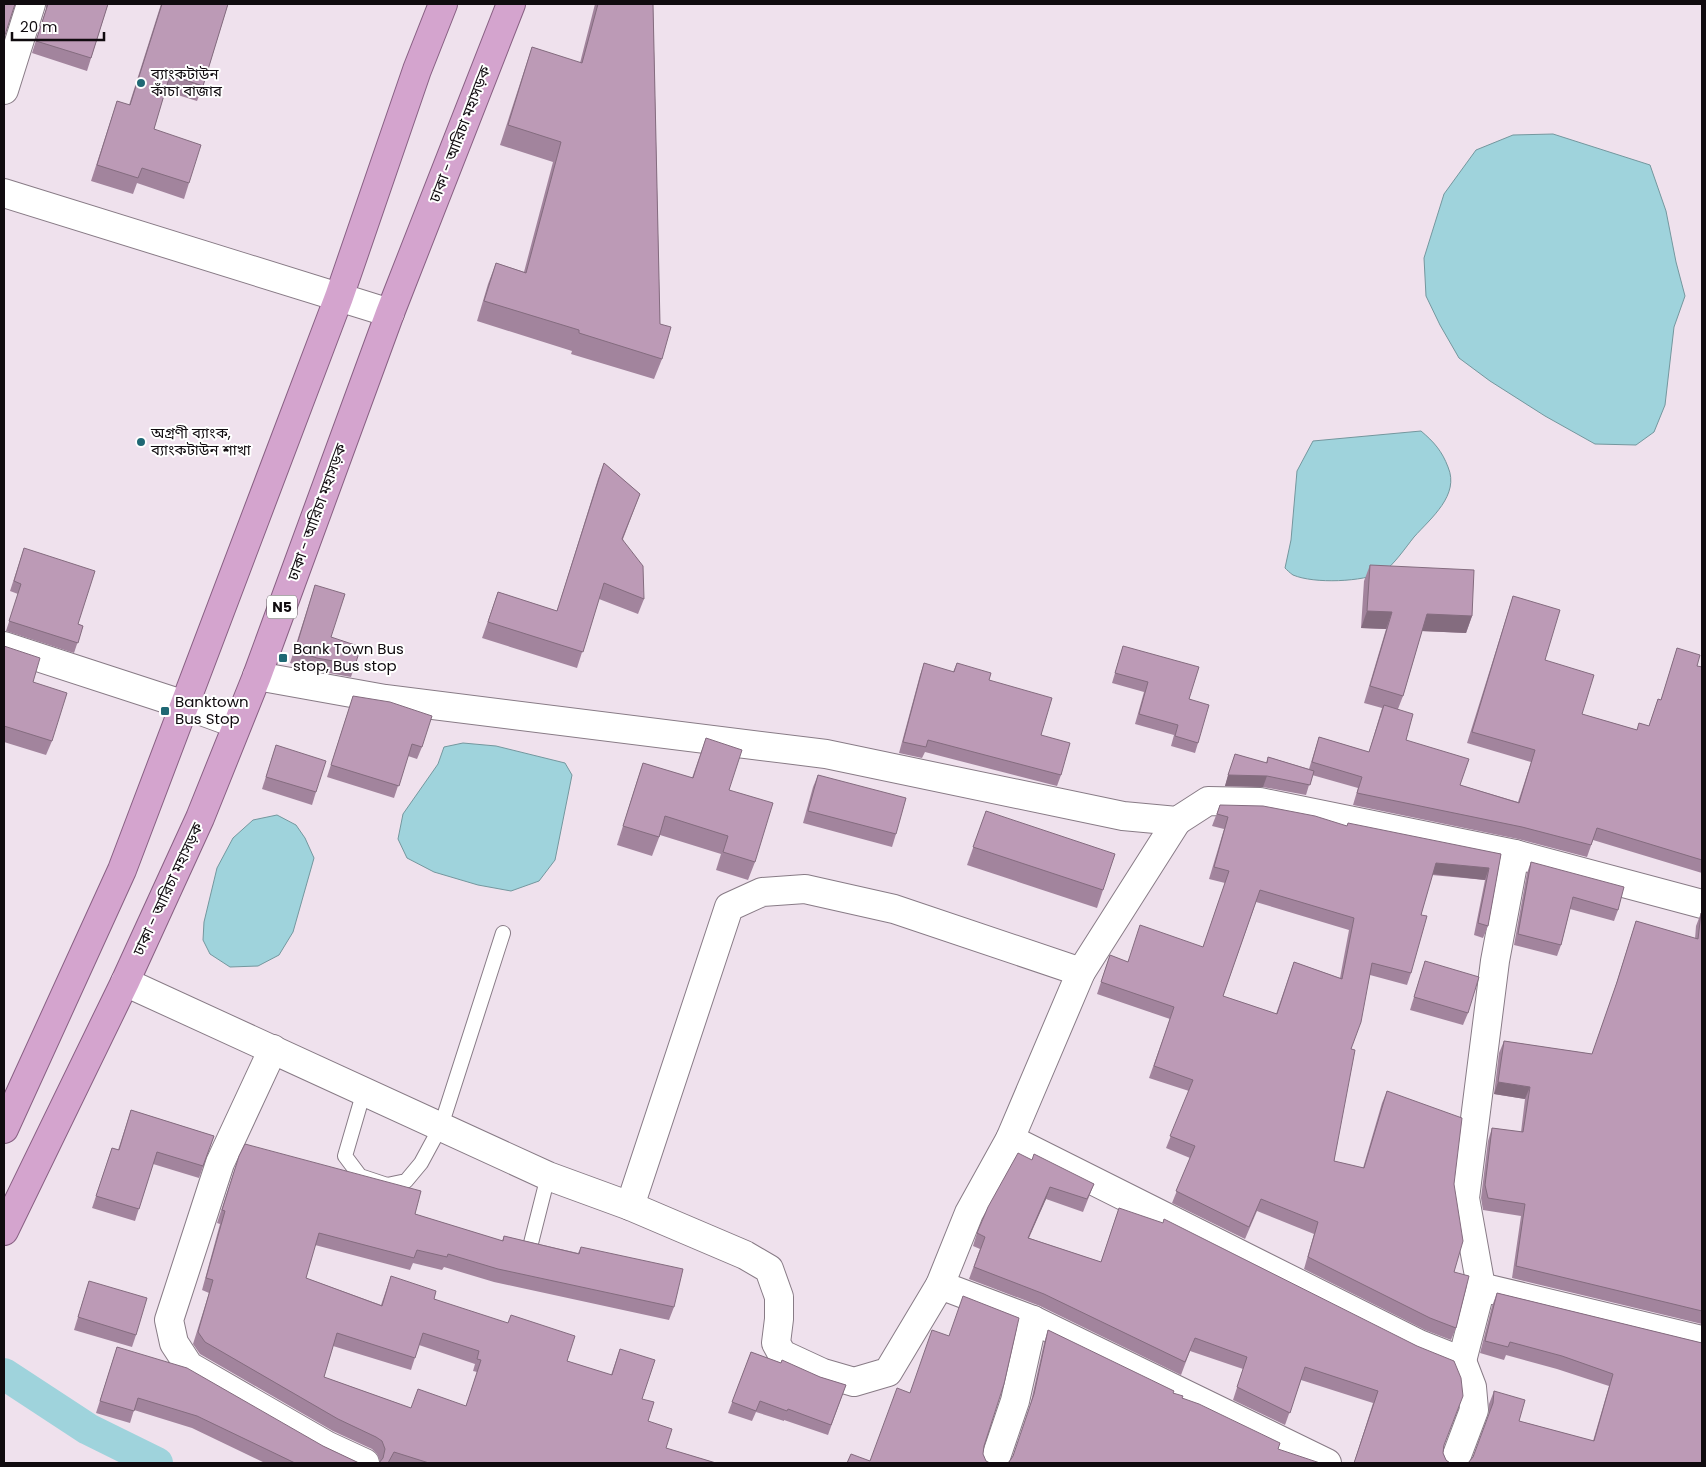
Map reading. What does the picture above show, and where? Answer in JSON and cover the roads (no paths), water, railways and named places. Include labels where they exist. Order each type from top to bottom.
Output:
[{"type":"highway","points":[[4,1129],[122,870],[339,296],[417,70],[443,4]]},
{"type":"highway","name":"ঢাকা - আরিচা মহাসড়ক","points":[[4,1231],[126,982],[200,818],[257,676],[390,313],[511,4]]},
{"type":"street","points":[[4,90],[31,4]]},
{"type":"street","points":[[4,194],[390,313]]},
{"type":"street","points":[[4,646],[238,724]]},
{"type":"street","points":[[257,676],[385,699],[826,754],[1123,816],[1177,821]]},
{"type":"street","points":[[126,982],[548,1176],[630,1206],[745,1255],[769,1269],[780,1297],[776,1343],[782,1354],[823,1373],[854,1382],[888,1372],[940,1285],[969,1213],[1010,1139],[1081,972],[1177,821],[1208,801],[1260,802],[1516,854],[1702,904]]},
{"type":"street","points":[[1454,1463],[1474,1410],[1472,1387],[1462,1361],[1481,1288],[1465,1198],[1495,961],[1516,854]]},
{"type":"street","points":[[630,1206],[729,907],[762,892],[805,888],[894,909],[1081,972]]},
{"type":"street","points":[[273,1049],[220,1163],[169,1320],[174,1344],[188,1366],[326,1445],[365,1463]]},
{"type":"street","points":[[1010,1139],[1419,1344],[1462,1361]]},
{"type":"street","points":[[940,1285],[1033,1320],[1327,1463]]},
{"type":"street","points":[[1481,1288],[1702,1340]]},
{"type":"street","points":[[994,1463],[1015,1401],[1033,1320]]},
{"type":"lane","points":[[364,1091],[345,1156],[360,1176],[387,1186],[406,1181],[421,1164],[441,1126],[503,932]]},
{"type":"lane","points":[[530,1247],[548,1176]]},
{"type":"water","points":[[1553,134],[1650,165],[1666,211],[1685,296],[1674,327],[1665,405],[1654,432],[1636,445],[1595,444],[1545,416],[1490,381],[1459,358],[1426,296],[1424,258],[1444,194],[1476,150],[1513,135]]},
{"type":"water","points":[[1421,431],[1434,443],[1443,456],[1451,477],[1450,487],[1442,505],[1391,565],[1383,572],[1374,575],[1338,581],[1302,578],[1293,575],[1287,570],[1285,568],[1291,540],[1297,471],[1313,441]]},
{"type":"water","points":[[463,743],[496,746],[565,763],[572,775],[555,860],[539,881],[511,891],[478,885],[434,872],[407,858],[398,839],[403,814],[438,764],[444,747]]},
{"type":"water","points":[[277,815],[296,825],[305,838],[314,858],[293,932],[279,955],[258,966],[230,967],[210,954],[203,940],[204,922],[217,868],[233,838],[253,820]]},
{"type":"waterway","points":[[4,1374],[88,1429],[157,1463]]},
{"type":"place","name":"ব্যাংকটাউন কাঁচা বাজার","points":[[141,83]]},
{"type":"place","name":"অগ্রণী ব্যাংক, ব্যাংকটাউন শাখা","points":[[141,442]]},
{"type":"place","name":"Bank Town Bus stop, Bus stop","points":[[283,658]]},
{"type":"place","name":"Banktown Bus Stop","points":[[165,711]]}]
